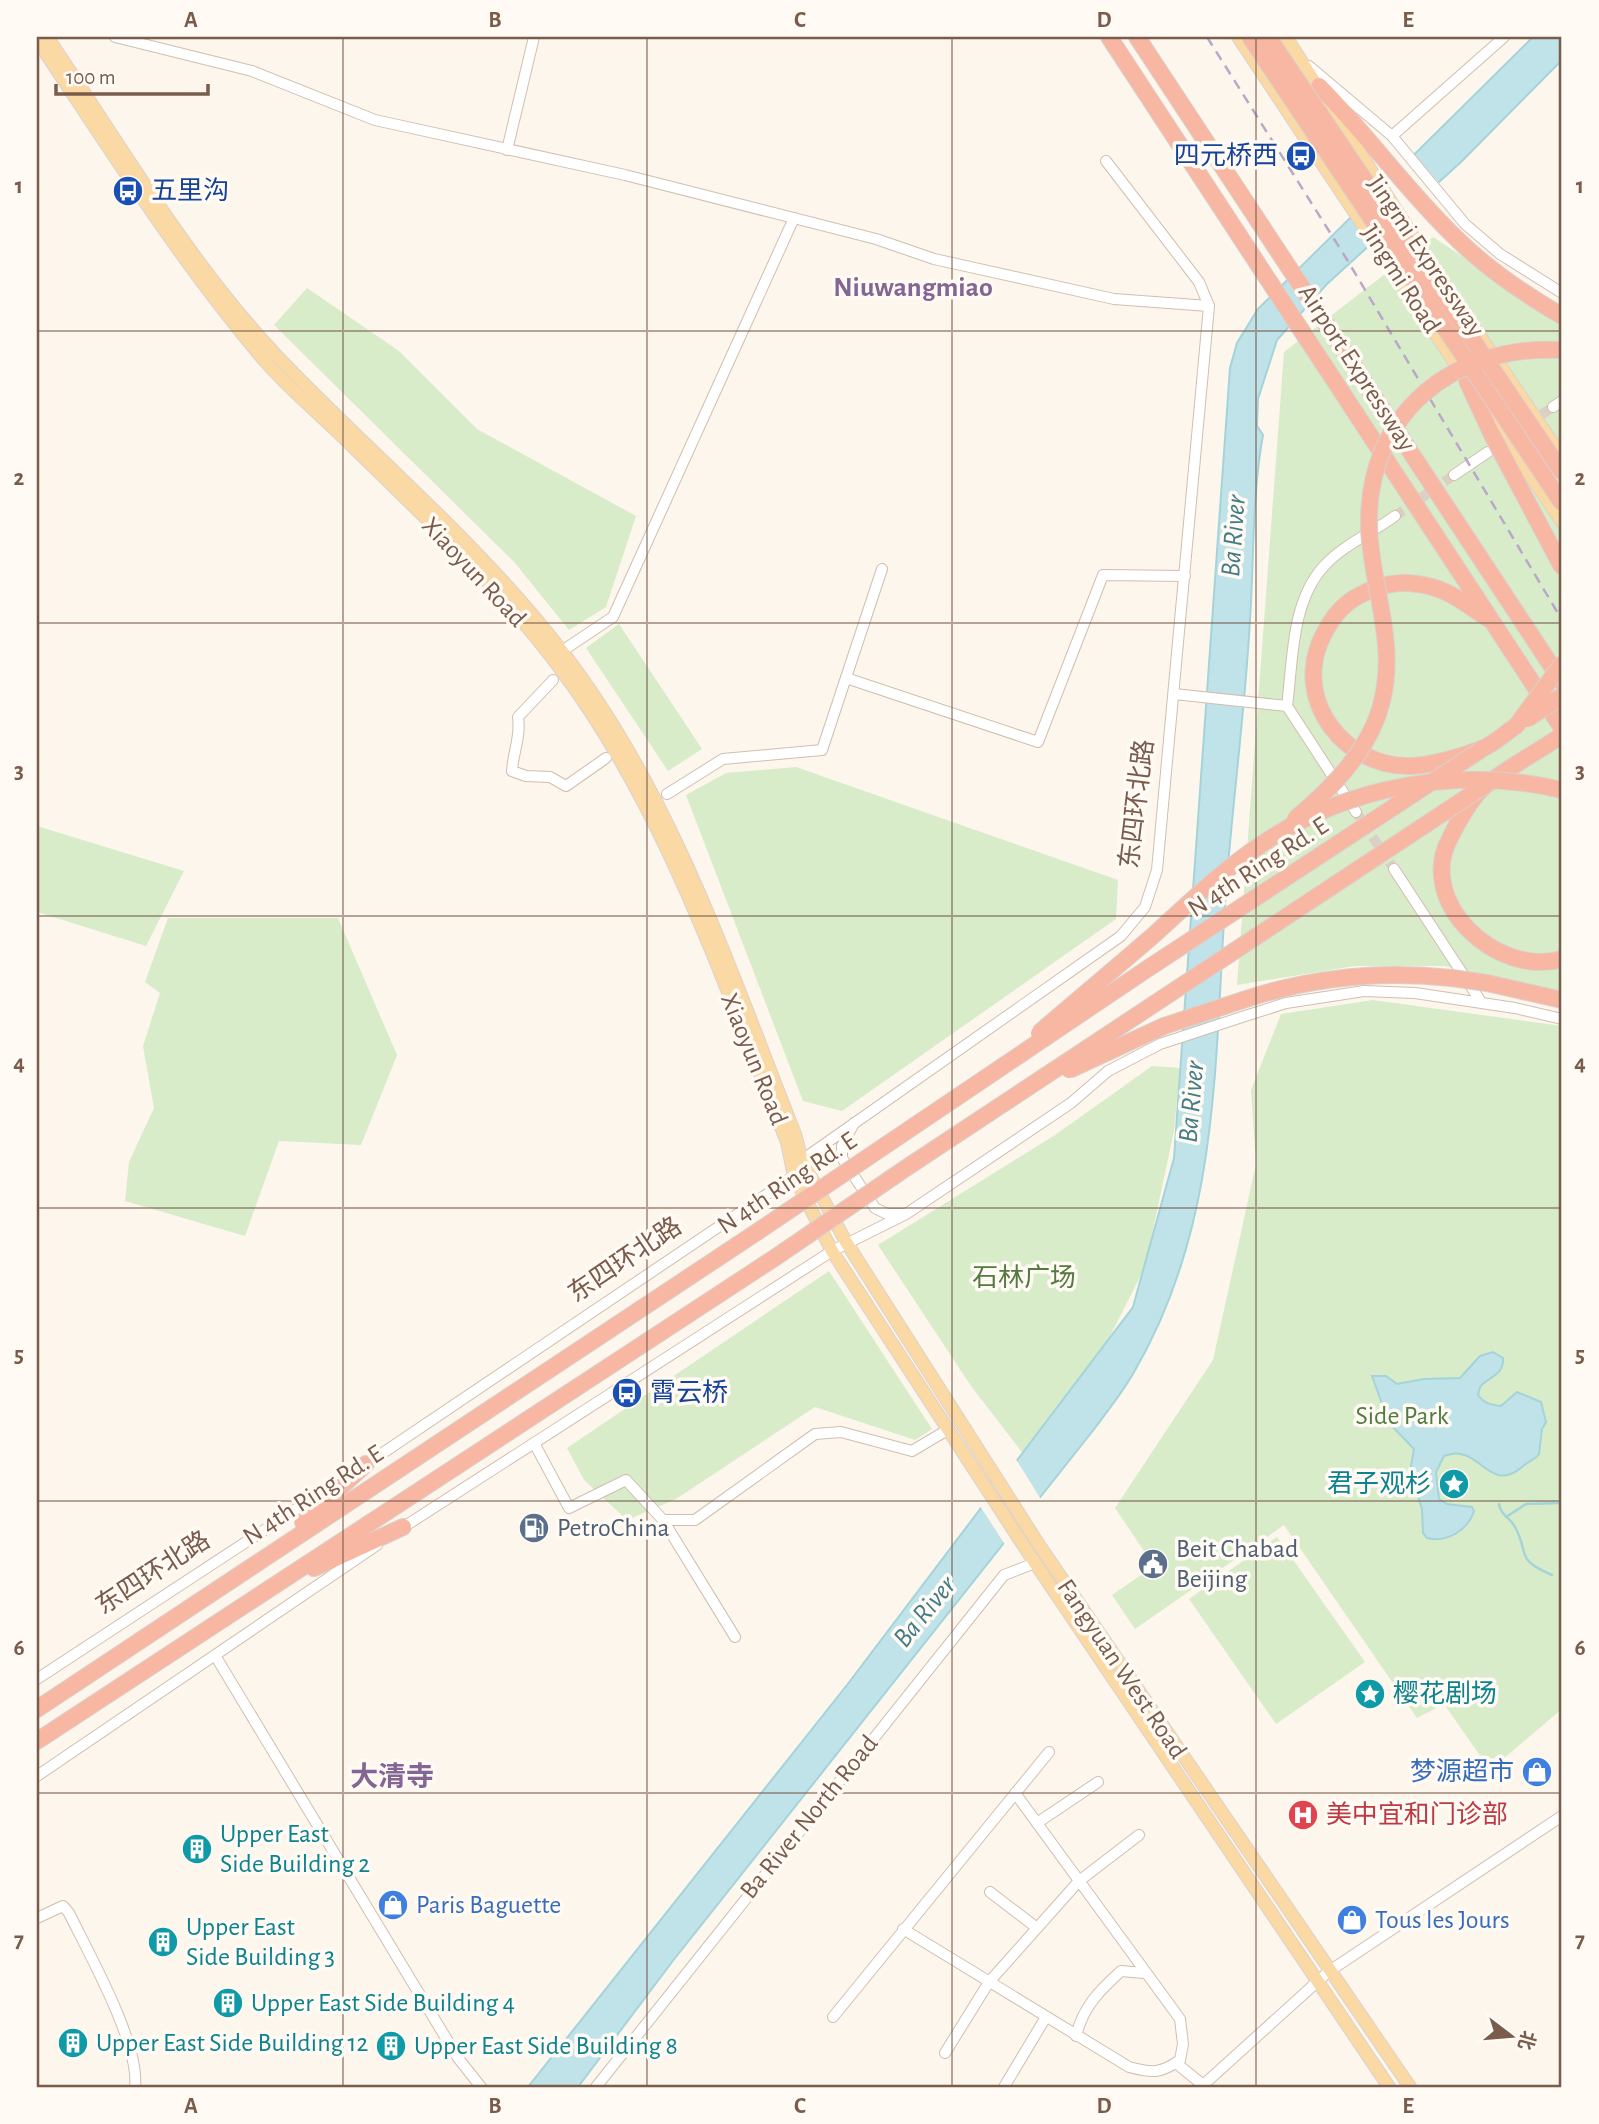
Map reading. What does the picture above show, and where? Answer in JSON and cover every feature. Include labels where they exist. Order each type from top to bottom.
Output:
[{"type":"highway","name":"Airport Expressway","points":[[1109,37],[1562,728]]},
{"type":"highway","name":"Airport Expressway","points":[[1137,37],[1562,682]]},
{"type":"highway","name":"Jingmi Expressway","points":[[1250,37],[1562,503]]},
{"type":"highway","name":"Jingmi Expressway","points":[[1268,37],[1562,472]]},
{"type":"highway","points":[[1319,86],[1437,219],[1488,266],[1562,316]]},
{"type":"highway","points":[[979,1085],[1206,887],[1278,835],[1307,809],[1355,758],[1371,731],[1382,703],[1388,654],[1371,549],[1370,508],[1376,471],[1396,426],[1433,383],[1462,367],[1507,352],[1562,350]]},
{"type":"highway","points":[[1467,381],[1492,435],[1562,567]]},
{"type":"highway","points":[[1482,749],[1411,766],[1367,758],[1335,734],[1322,715],[1315,693],[1313,670],[1317,649],[1326,628],[1338,611],[1352,599],[1386,584],[1406,582],[1434,587],[1492,621]]},
{"type":"highway","points":[[1516,726],[1562,664]]},
{"type":"highway","name":"N 4th Ring Rd. E","points":[[37,1709],[979,1085],[1147,969],[1562,696]]},
{"type":"highway","points":[[1028,1088],[1562,735]]},
{"type":"highway","points":[[1529,758],[1562,743]]},
{"type":"highway","points":[[1278,835],[1357,799],[1421,783],[1464,779],[1502,780],[1562,790]]},
{"type":"highway","points":[[1485,786],[1448,840],[1442,862],[1449,900],[1470,933],[1502,954],[1535,963],[1562,959]]},
{"type":"highway","points":[[1028,1088],[1164,1026],[1282,987],[1350,975],[1452,978],[1562,1000]]},
{"type":"highway","name":"N 4th Ring Rd. E","points":[[37,1741],[776,1257],[1028,1088]]},
{"type":"highway","points":[[268,1554],[366,1464]]},
{"type":"highway","points":[[264,1591],[403,1527]]},
{"type":"main road","name":"Jingmi Road","points":[[1238,37],[1562,522]]},
{"type":"main road","name":"Jingmi Road","points":[[1286,37],[1422,252],[1562,457]]},
{"type":"main road","name":"Xiaoyun Road","points":[[43,39],[218,288],[274,353],[476,553],[562,651],[621,740],[674,836],[780,1096],[802,1160],[846,1242]]},
{"type":"main road","name":"Xiaoyun Road","points":[[43,39],[175,249],[215,302],[264,360],[482,575],[561,669],[601,729],[633,780],[668,847],[787,1142],[794,1176],[832,1251]]},
{"type":"main road","name":"Fangyuan West Road","points":[[846,1242],[1034,1554],[1323,1976],[1388,2087]]},
{"type":"main road","name":"Fangyuan West Road","points":[[832,1251],[949,1429],[986,1473]]},
{"type":"main road","name":"Fangyuan West Road","points":[[1323,1976],[1343,1988],[1410,2087]]},
{"type":"street","points":[[115,37],[252,71],[375,120],[625,175],[876,239],[934,259],[1114,299],[1209,306],[1199,282],[1106,161]]},
{"type":"street","points":[[507,150],[534,37]]},
{"type":"street","points":[[1392,136],[1504,37]]},
{"type":"street","points":[[1299,56],[1319,76],[1392,136],[1447,205],[1500,254],[1562,293]]},
{"type":"street","points":[[562,651],[613,617],[794,218]]},
{"type":"street","name":"东四环北路","points":[[37,1679],[366,1464],[794,1176],[802,1160],[856,1120],[1121,936],[1145,907],[1157,870],[1209,306]]},
{"type":"street","points":[[1454,475],[1488,452]]},
{"type":"street","points":[[1356,812],[1287,706],[1297,629],[1307,589],[1325,565],[1395,516]]},
{"type":"street","points":[[667,794],[723,759],[822,750],[882,569]]},
{"type":"street","points":[[846,678],[1038,742],[1103,575],[1185,576]]},
{"type":"street","points":[[553,680],[518,717],[520,731],[513,754],[512,771],[526,776],[550,778],[566,786],[606,758]]},
{"type":"street","points":[[1174,694],[1287,706]]},
{"type":"street","points":[[1394,869],[1481,1002]]},
{"type":"street","points":[[37,1776],[216,1657],[403,1527],[846,1242],[906,1214],[1070,1103],[1108,1071],[1160,1044],[1286,1003],[1364,991],[1415,992],[1562,1019]]},
{"type":"street","points":[[856,1120],[842,1146],[842,1158],[875,1208],[887,1214],[906,1214]]},
{"type":"street","points":[[663,1520],[695,1520],[815,1434],[841,1432],[912,1451],[949,1429]]},
{"type":"street","points":[[534,1443],[569,1508],[626,1479],[663,1520],[735,1637]]},
{"type":"street","name":"Ba River North Road","points":[[596,2087],[1004,1575],[1034,1554]]},
{"type":"street","points":[[216,1657],[426,2006],[470,2077],[481,2087]]},
{"type":"street","points":[[833,2017],[1049,1752]]},
{"type":"street","points":[[1037,1823],[1098,1782]]},
{"type":"street","points":[[903,1928],[1129,2067],[1165,2070],[1180,2060],[1183,2044],[1180,2019],[1015,1793]]},
{"type":"street","points":[[1175,2063],[1202,2086],[1323,1976],[1562,1816]]},
{"type":"street","points":[[945,2053],[989,1982],[1037,1928],[1079,1881],[1139,1835]]},
{"type":"street","points":[[990,1892],[1037,1928]]},
{"type":"street","points":[[37,1918],[63,1906],[69,1913],[130,2047],[136,2073],[135,2087]]},
{"type":"street","points":[[1076,2036],[1080,2019],[1094,1994],[1121,1972],[1144,1973]]},
{"type":"street","points":[[1003,2087],[1046,2017]]},
{"type":"green space","points":[[1433,237],[1562,322],[1562,995],[1444,966],[1355,966],[1237,985],[1284,352]]},
{"type":"green space","points":[[307,288],[399,351],[477,429],[636,516],[606,607],[569,630],[515,563],[274,325]]},
{"type":"green space","points":[[619,624],[702,749],[668,771],[586,648]]},
{"type":"green space","points":[[796,767],[1118,880],[1116,919],[842,1111],[803,1101],[686,795],[726,773]]},
{"type":"green space","points":[[37,826],[184,871],[146,946],[37,912]]},
{"type":"green space","points":[[168,918],[338,918],[397,1055],[361,1145],[279,1141],[245,1236],[125,1201],[129,1162],[154,1108],[143,1046],[160,993],[145,982]]},
{"type":"green space","name":"Side Park","points":[[1373,1000],[1562,1026],[1562,1709],[1490,1770],[1444,1704],[1417,1718],[1284,1525],[1135,1629],[1112,1595],[1154,1566],[1115,1508],[1213,1360],[1256,1164],[1251,1090],[1281,1014]]},
{"type":"green space","name":"石林广场","points":[[1152,1066],[1180,1068],[1174,1131],[1145,1267],[1100,1356],[1028,1460],[971,1386],[878,1245],[1055,1135]]},
{"type":"green space","points":[[829,1271],[932,1429],[915,1440],[815,1407],[676,1499],[627,1520],[584,1480],[567,1448]]},
{"type":"green space","points":[[1277,1537],[1365,1662],[1276,1724],[1189,1599]]},
{"type":"water","name":"Ba River","points":[[1533,37],[1562,37],[1562,60],[1461,162],[1327,284],[1277,340],[1258,399],[1257,426],[1263,435],[1257,481],[1248,654],[1226,889],[1215,1076],[1199,1197],[1184,1257],[1163,1315],[1130,1379],[1095,1428],[672,1962],[578,2087],[528,2087],[847,1685],[1133,1307],[1174,1158],[1230,368],[1237,343],[1258,309]]},
{"type":"water","points":[[1493,1352],[1503,1358],[1503,1364],[1495,1375],[1480,1387],[1478,1395],[1488,1403],[1501,1406],[1517,1392],[1541,1402],[1546,1422],[1542,1429],[1539,1454],[1510,1474],[1500,1475],[1466,1455],[1456,1453],[1444,1456],[1436,1472],[1439,1499],[1447,1504],[1472,1507],[1474,1511],[1467,1524],[1456,1534],[1442,1539],[1427,1538],[1423,1533],[1422,1509],[1410,1472],[1414,1449],[1389,1423],[1372,1376],[1386,1376],[1397,1384],[1424,1379],[1460,1378],[1480,1356]]},
{"type":"pier","points":[[1412,153],[1441,185],[1374,246],[1352,212]]},
{"type":"pier","points":[[1014,1456],[1042,1501],[1006,1546],[978,1503]]},
{"type":"waterway","points":[[1506,1517],[1526,1504],[1562,1503]]},
{"type":"waterway","points":[[1499,1504],[1515,1527],[1528,1560],[1532,1565],[1552,1575]]},
{"type":"tunnel","points":[[1529,423],[1553,407]]},
{"type":"tunnel","points":[[1395,516],[1454,475]]},
{"type":"tunnel","points":[[1356,812],[1394,869]]},
{"type":"railway","points":[[1207,37],[1346,258],[1562,620]]},
{"type":"place","name":"四元桥西","points":[[1301,156]]},
{"type":"place","name":"五里沟","points":[[128,191]]},
{"type":"place","name":"霄云桥","points":[[627,1393]]},
{"type":"place","name":"君子观杉","points":[[1454,1484]]},
{"type":"place","name":"PetroChina","points":[[534,1528]]},
{"type":"place","name":"Beit Chabad Beijing","points":[[1153,1564]]},
{"type":"place","name":"樱花剧场","points":[[1370,1694]]},
{"type":"place","name":"梦源超市","points":[[1537,1772]]},
{"type":"place","name":"美中宜和门诊部","points":[[1303,1815]]},
{"type":"place","name":"Upper East Side Building 2","points":[[197,1849]]},
{"type":"place","name":"Paris Baguette","points":[[393,1905]]},
{"type":"place","name":"Tous les Jours","points":[[1352,1920]]},
{"type":"place","name":"Upper East Side Building 3","points":[[163,1942]]},
{"type":"place","name":"Upper East Side Building 4","points":[[228,2003]]},
{"type":"place","name":"Upper East Side Building 12","points":[[73,2043]]},
{"type":"place","name":"Upper East Side Building 8","points":[[391,2046]]},
{"type":"district","name":"Niuwangmiao","points":[[913,288]]},
{"type":"district","name":"大清寺","points":[[392,1778]]}]
